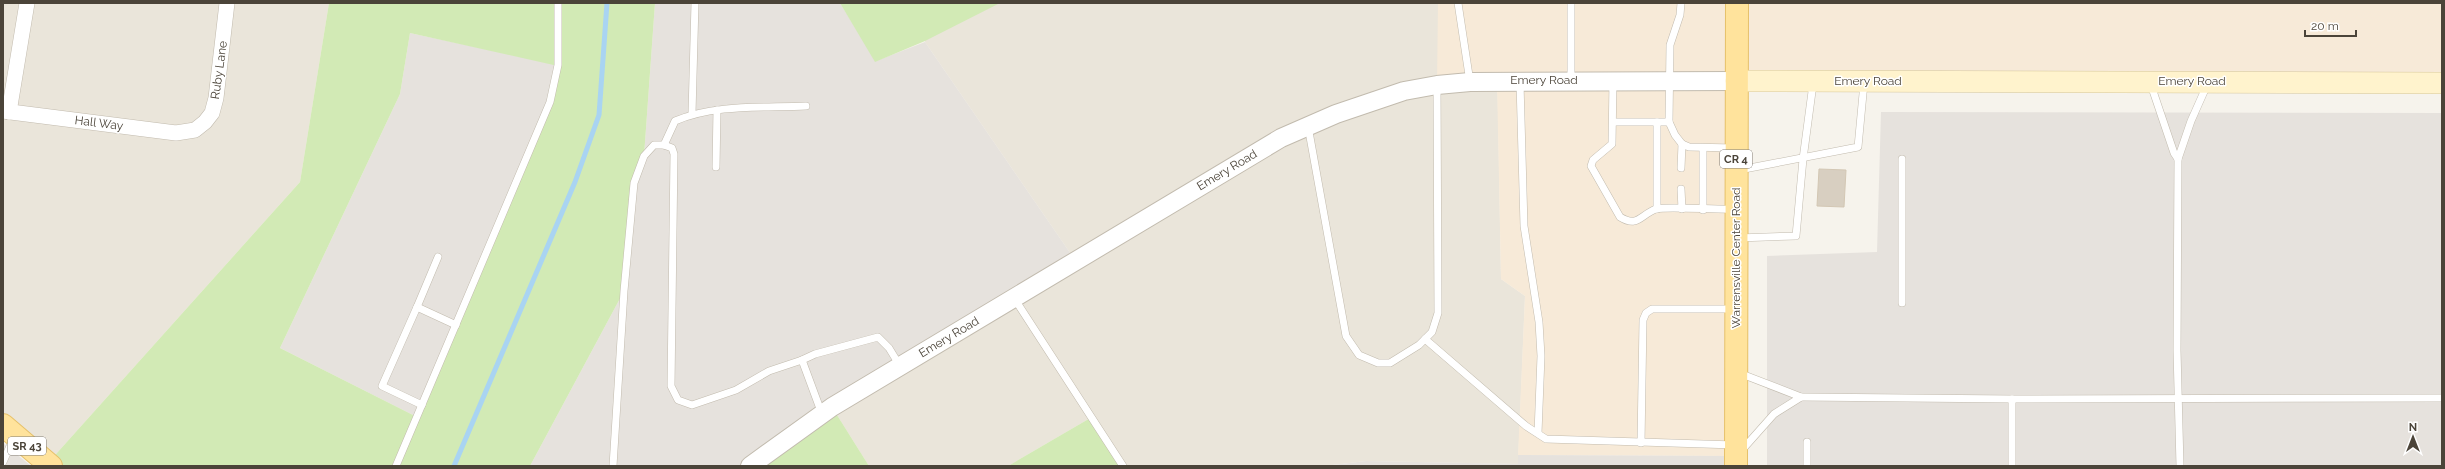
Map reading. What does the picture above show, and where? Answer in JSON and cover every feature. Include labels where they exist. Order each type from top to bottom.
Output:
[{"type":"main road","name":"Warrensville Center Road","points":[[1736,456],[1737,3]]},
{"type":"main road","name":"Emery Road","points":[[1736,81],[2209,81],[2442,83]]},
{"type":"main road","name":"SR 43","points":[[9,430],[51,466]]},
{"type":"street","points":[[6,111],[27,3]]},
{"type":"street","name":"Ruby Lane","points":[[195,130],[205,122],[214,107],[227,3]]},
{"type":"street","name":"Emery Road","points":[[750,466],[822,414],[1014,297],[1264,147],[1308,126],[1383,98],[1437,85],[1520,80],[1736,81]]},
{"type":"street","name":"Hall Way","points":[[6,111],[176,134],[195,130]]},
{"type":"lane","points":[[396,466],[550,102],[558,66],[558,3]]},
{"type":"lane","points":[[692,113],[694,3]]},
{"type":"lane","points":[[1458,3],[1470,82]]},
{"type":"lane","points":[[1571,3],[1571,80]]},
{"type":"lane","points":[[1681,3],[1680,15],[1670,45],[1669,122],[1675,135],[1682,144],[1689,147],[1736,148]]},
{"type":"lane","points":[[1520,80],[1524,226],[1539,322],[1541,356],[1538,433]]},
{"type":"lane","points":[[1613,80],[1612,144],[1593,160],[1591,166],[1620,217],[1627,221],[1635,222],[1657,209],[1736,209]]},
{"type":"lane","points":[[1736,238],[1796,236],[1803,159],[1813,81]]},
{"type":"lane","points":[[1736,170],[1803,159],[1858,147],[1864,81]]},
{"type":"lane","points":[[2149,81],[2178,159]]},
{"type":"lane","points":[[2180,466],[2178,398],[2178,159],[2191,121],[2209,81]]},
{"type":"lane","points":[[1308,126],[1346,336],[1358,355],[1378,363],[1390,363],[1420,345],[1432,332],[1438,313],[1437,85]]},
{"type":"lane","points":[[664,145],[675,121],[692,113],[717,110],[806,106]]},
{"type":"lane","points":[[716,167],[717,110]]},
{"type":"lane","points":[[1613,122],[1669,122]]},
{"type":"lane","points":[[1657,209],[1658,122]]},
{"type":"lane","points":[[1682,144],[1682,168]]},
{"type":"lane","points":[[613,466],[624,291],[634,183],[644,156],[654,145],[664,145],[672,148],[674,154],[671,386],[678,400],[692,405],[736,390],[769,371],[822,352],[878,337],[889,348],[901,366]]},
{"type":"lane","points":[[1702,210],[1703,148]]},
{"type":"lane","points":[[1902,159],[1902,303]]},
{"type":"lane","points":[[1681,189],[1682,209]]},
{"type":"lane","points":[[422,405],[382,386],[438,257]]},
{"type":"lane","points":[[1014,297],[1123,466]]},
{"type":"lane","points":[[417,307],[456,325]]},
{"type":"lane","points":[[1641,443],[1644,320],[1646,313],[1652,309],[1736,309]]},
{"type":"lane","points":[[1425,339],[1546,439],[1641,443],[1736,456],[1774,414],[1801,397]]},
{"type":"lane","points":[[802,360],[822,414]]},
{"type":"lane","points":[[1736,372],[1801,397],[2012,399],[2442,398]]},
{"type":"lane","points":[[2012,399],[2012,466]]},
{"type":"lane","points":[[3,462],[9,430]]},
{"type":"lane","points":[[1807,442],[1807,466]]},
{"type":"shaded area","points":[[3,3],[329,3],[300,182],[48,463],[3,425]]},
{"type":"shaded area","points":[[655,3],[840,3],[876,61],[925,42],[1075,260],[750,466],[530,466],[624,291],[630,214],[644,156]]},
{"type":"shaded area","points":[[924,3],[1439,3],[1497,58],[1501,279],[1525,296],[1518,464],[1366,461],[1324,466],[1123,466],[1092,417],[1008,466],[869,466],[832,407],[1075,260],[925,42]]},
{"type":"shaded area","points":[[1438,3],[2442,3],[2442,82],[1736,81],[1736,456],[1518,455],[1525,296],[1501,279],[1497,81],[1437,85]]},
{"type":"shaded area","points":[[410,33],[558,65],[550,102],[417,417],[280,348],[400,94]]},
{"type":"shaded area","points":[[1881,112],[2442,113],[2442,466],[1767,466],[1767,256],[1877,252]]},
{"type":"shaded area","points":[[3,443],[31,466],[3,466]]},
{"type":"shaded area","points":[[1518,455],[1736,456],[1736,466],[1324,466],[1366,461],[1518,464]]},
{"type":"green space","points":[[329,3],[655,3],[644,156],[634,183],[624,291],[530,466],[51,466],[48,463],[300,182]],"holes":[[[410,33],[558,66],[550,102],[417,417],[280,348],[400,94]]]},
{"type":"green space","points":[[840,3],[1000,3],[925,41],[875,62]]},
{"type":"green space","points":[[832,407],[869,466],[750,466]]},
{"type":"green space","points":[[1092,417],[1123,466],[1008,466]]},
{"type":"building","points":[[1819,169],[1846,170],[1844,207],[1817,206]]},
{"type":"waterway","points":[[454,466],[575,182],[599,115],[607,3]]}]
